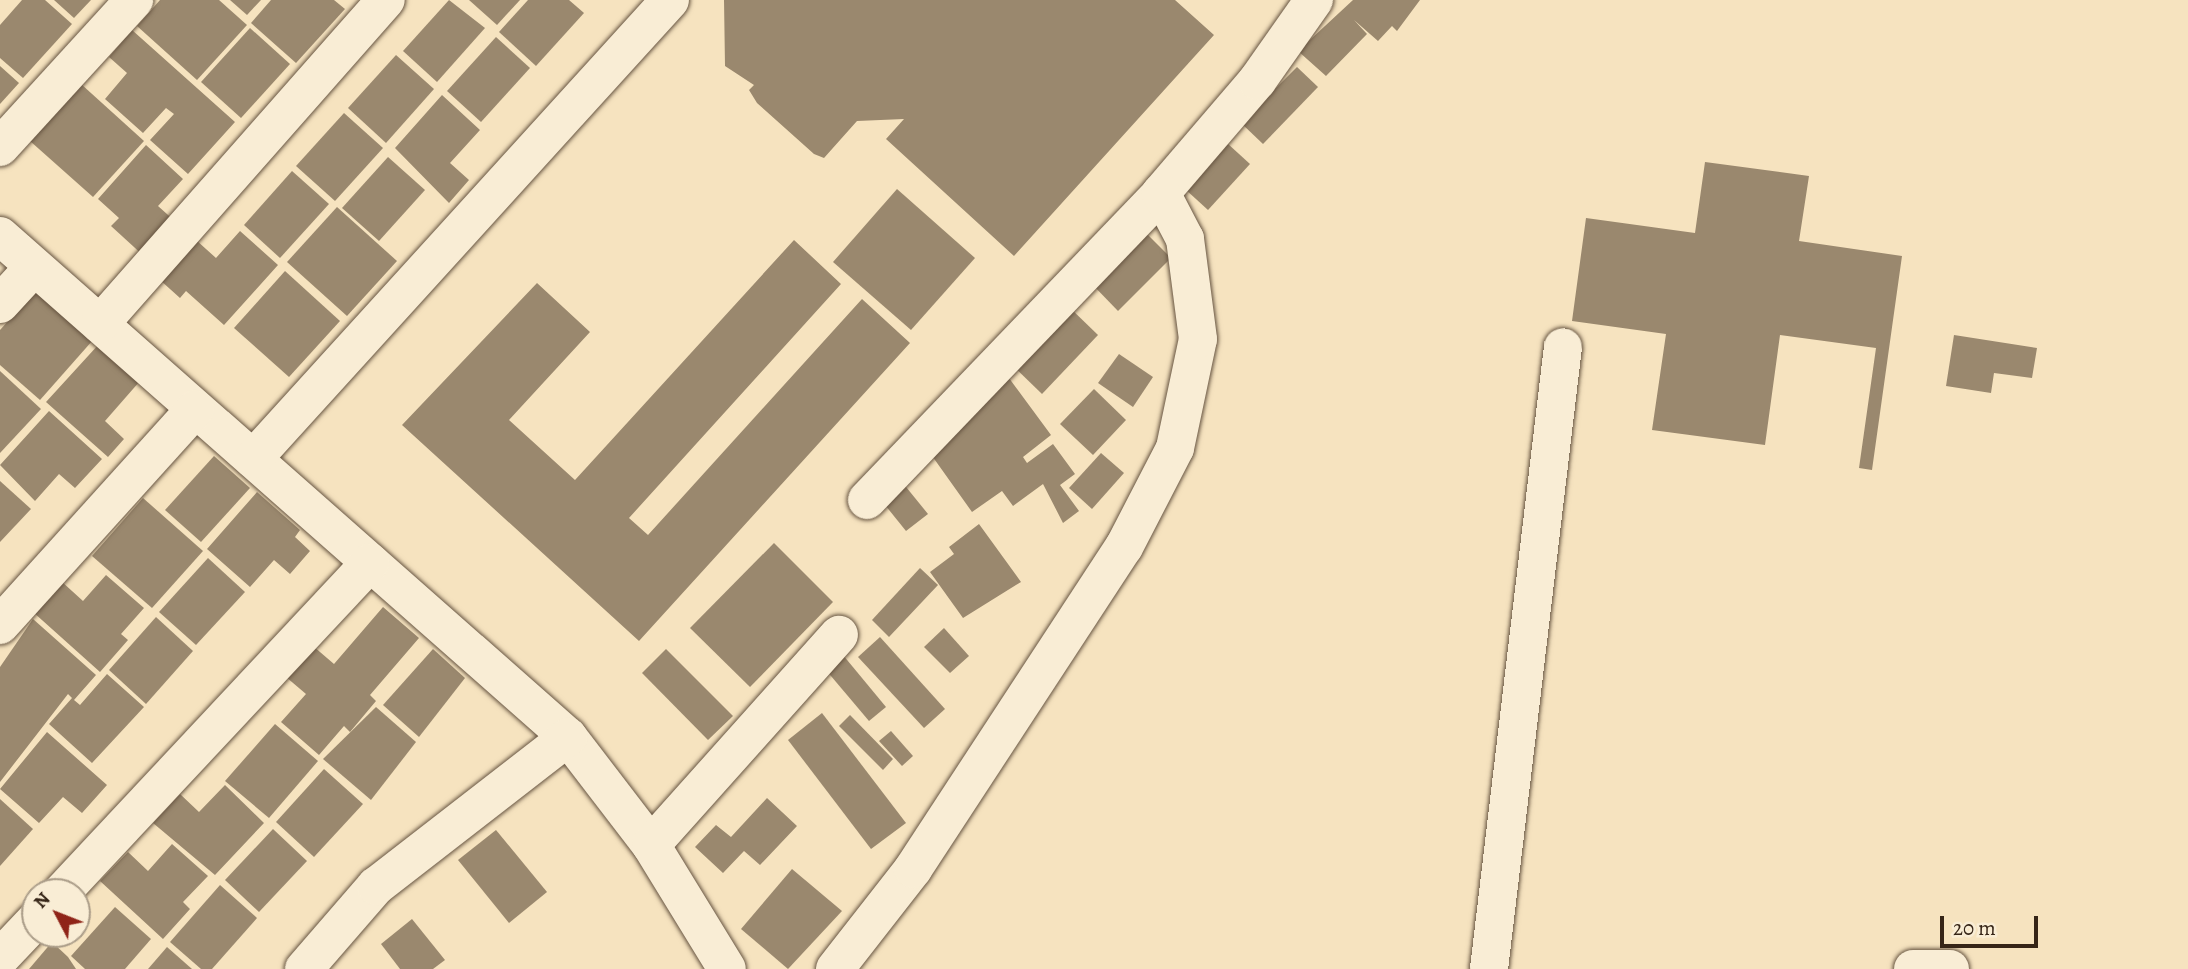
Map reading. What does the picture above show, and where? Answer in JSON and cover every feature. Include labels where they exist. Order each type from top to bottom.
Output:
[{"type":"street","points":[[0,147],[134,0]]},
{"type":"street","points":[[100,324],[386,0]]},
{"type":"street","points":[[253,459],[670,0]]},
{"type":"street","points":[[867,500],[1161,193],[1257,81],[1314,0]]},
{"type":"street","points":[[835,969],[913,870],[1079,616],[1175,448],[1198,339],[1185,239],[1161,193]]},
{"type":"street","points":[[0,236],[568,737],[651,845],[727,969]]},
{"type":"street","points":[[0,304],[34,267]]},
{"type":"street","points":[[1489,969],[1563,347]]},
{"type":"street","points":[[0,625],[195,409]]},
{"type":"street","points":[[75,878],[370,563]]},
{"type":"street","points":[[651,845],[839,635]]},
{"type":"street","points":[[304,969],[376,886],[568,737]]},
{"type":"street","points":[[0,958],[21,936]]},
{"type":"street","points":[[1913,969],[1950,969]]},
{"type":"building","points":[[22,0],[45,0],[72,24],[23,78],[0,58],[0,25]]},
{"type":"building","points":[[54,0],[91,0],[74,18]]},
{"type":"building","points":[[160,0],[219,0],[247,25],[197,80],[137,26]]},
{"type":"building","points":[[230,0],[261,0],[247,15]]},
{"type":"building","points":[[271,0],[334,0],[345,9],[296,63],[251,23]]},
{"type":"building","points":[[449,0],[485,28],[437,82],[403,51]]},
{"type":"building","points":[[469,0],[520,0],[497,25]]},
{"type":"building","points":[[528,0],[569,0],[584,13],[536,66],[499,32]]},
{"type":"building","points":[[724,0],[1175,0],[1214,35],[1014,256],[886,139],[904,119],[857,121],[824,158],[814,154],[757,103],[749,90],[754,85],[725,66]]},
{"type":"building","points":[[1353,0],[1420,0],[1397,31],[1392,26],[1378,41],[1354,20],[1367,34],[1326,76],[1298,51]]},
{"type":"building","points":[[250,28],[290,64],[241,118],[201,82]]},
{"type":"building","points":[[132,30],[235,122],[188,174],[150,140],[174,114],[166,108],[143,133],[105,99],[127,73],[109,57]]},
{"type":"building","points":[[496,37],[530,68],[481,122],[447,91]]},
{"type":"building","points":[[396,55],[434,89],[386,143],[348,108]]},
{"type":"building","points":[[0,66],[19,83],[0,104]]},
{"type":"building","points":[[1297,67],[1318,87],[1263,144],[1241,123]]},
{"type":"building","points":[[81,84],[144,141],[93,197],[30,141]]},
{"type":"building","points":[[442,95],[480,130],[450,163],[469,180],[449,203],[395,148]]},
{"type":"building","points":[[344,113],[383,148],[335,201],[296,166]]},
{"type":"building","points":[[1216,133],[1250,164],[1208,210],[1174,179]]},
{"type":"building","points":[[146,145],[183,179],[158,206],[177,223],[146,258],[111,226],[119,218],[98,199]]},
{"type":"building","points":[[388,157],[425,190],[379,241],[342,208]]},
{"type":"building","points":[[1705,162],[1809,176],[1799,241],[1902,256],[1872,470],[1859,468],[1876,348],[1780,335],[1765,445],[1652,430],[1666,334],[1572,321],[1586,218],[1695,233]]},
{"type":"building","points":[[292,171],[329,204],[280,258],[244,225]]},
{"type":"building","points":[[897,189],[975,258],[911,330],[833,262]]},
{"type":"building","points":[[337,207],[397,261],[347,316],[287,262]]},
{"type":"building","points":[[1140,227],[1171,258],[1118,311],[1088,280]]},
{"type":"building","points":[[240,231],[278,265],[224,325],[186,291],[180,298],[160,280],[196,240],[216,258]]},
{"type":"building","points":[[794,240],[841,284],[629,518],[648,535],[862,299],[910,343],[639,641],[402,425],[537,283],[590,332],[509,420],[575,480]]},
{"type":"building","points":[[285,271],[340,321],[289,377],[234,328]]},
{"type":"building","points":[[37,289],[93,340],[40,400],[0,365],[0,330]]},
{"type":"building","points":[[1066,304],[1098,335],[1042,394],[1009,362]]},
{"type":"building","points":[[1954,335],[2037,348],[2032,378],[1994,373],[1991,393],[1946,386]]},
{"type":"building","points":[[99,344],[140,381],[105,421],[124,439],[108,457],[46,402]]},
{"type":"building","points":[[1119,354],[1153,377],[1133,407],[1098,383]]},
{"type":"building","points":[[1003,370],[1051,435],[1023,457],[1027,463],[1053,444],[1075,474],[1060,485],[1079,511],[1063,523],[1043,484],[1013,506],[1002,491],[972,512],[925,446]]},
{"type":"building","points":[[0,371],[41,409],[0,453]]},
{"type":"building","points":[[1094,389],[1126,420],[1093,455],[1060,424]]},
{"type":"building","points":[[49,411],[102,459],[75,488],[59,474],[35,501],[0,465]]},
{"type":"building","points":[[1101,453],[1124,473],[1092,509],[1069,488]]},
{"type":"building","points":[[214,456],[250,488],[201,542],[165,510]]},
{"type":"building","points":[[0,481],[31,509],[0,542]]},
{"type":"building","points":[[902,482],[928,514],[906,531],[881,500]]},
{"type":"building","points":[[257,492],[300,530],[295,537],[310,551],[290,574],[274,560],[250,587],[207,549]]},
{"type":"building","points":[[143,498],[203,551],[152,608],[92,556]]},
{"type":"building","points":[[979,524],[1021,582],[963,618],[930,572],[954,554],[949,547]]},
{"type":"building","points":[[774,543],[833,602],[750,687],[690,628]]},
{"type":"building","points":[[208,558],[245,592],[196,645],[159,612]]},
{"type":"building","points":[[920,568],[938,585],[889,637],[872,620]]},
{"type":"building","points":[[106,575],[144,608],[121,634],[128,640],[100,672],[33,612],[61,581],[83,601]]},
{"type":"building","points":[[383,607],[419,638],[370,695],[376,701],[350,732],[344,726],[319,755],[281,722],[306,694],[286,677],[313,646],[334,664]]},
{"type":"building","points":[[156,617],[193,651],[146,704],[109,670]]},
{"type":"building","points":[[33,619],[96,675],[74,700],[80,705],[107,674],[144,707],[92,763],[49,724],[72,698],[68,694],[0,782],[0,667]]},
{"type":"building","points":[[944,628],[969,656],[950,673],[924,647]]},
{"type":"building","points":[[880,637],[945,709],[924,728],[858,657]]},
{"type":"building","points":[[433,649],[465,678],[419,737],[383,705]]},
{"type":"building","points":[[666,649],[733,716],[708,740],[642,673]]},
{"type":"building","points":[[838,649],[886,707],[869,721],[820,663]]},
{"type":"building","points":[[376,707],[416,742],[371,800],[323,759]]},
{"type":"building","points":[[822,713],[906,823],[871,849],[788,740]]},
{"type":"building","points":[[850,715],[893,759],[883,770],[839,726]]},
{"type":"building","points":[[275,724],[318,761],[269,818],[225,781]]},
{"type":"building","points":[[891,731],[913,756],[902,766],[879,741]]},
{"type":"building","points":[[47,732],[107,785],[82,813],[63,797],[39,823],[0,789]]},
{"type":"building","points":[[324,769],[363,804],[314,857],[276,822]]},
{"type":"building","points":[[225,785],[264,823],[215,875],[153,823],[180,794],[199,812]]},
{"type":"building","points":[[767,798],[797,826],[760,865],[744,851],[723,873],[695,847],[716,825],[731,837]]},
{"type":"building","points":[[0,799],[33,829],[0,866]]},
{"type":"building","points":[[273,829],[307,861],[259,912],[225,880]]},
{"type":"building","points":[[496,830],[547,892],[509,923],[458,860]]},
{"type":"building","points":[[172,844],[208,876],[183,902],[190,909],[163,939],[100,881],[128,852],[148,871]]},
{"type":"building","points":[[792,869],[842,911],[788,969],[741,929]]},
{"type":"building","points":[[220,885],[257,918],[212,969],[201,969],[170,942]]},
{"type":"building","points":[[115,907],[151,939],[125,969],[85,969],[71,956],[78,948],[91,948],[91,934]]},
{"type":"building","points":[[412,919],[445,960],[433,969],[400,969],[381,944]]},
{"type":"building","points":[[167,947],[192,969],[148,969]]},
{"type":"building","points":[[47,948],[58,948],[76,969],[29,969]]}]
